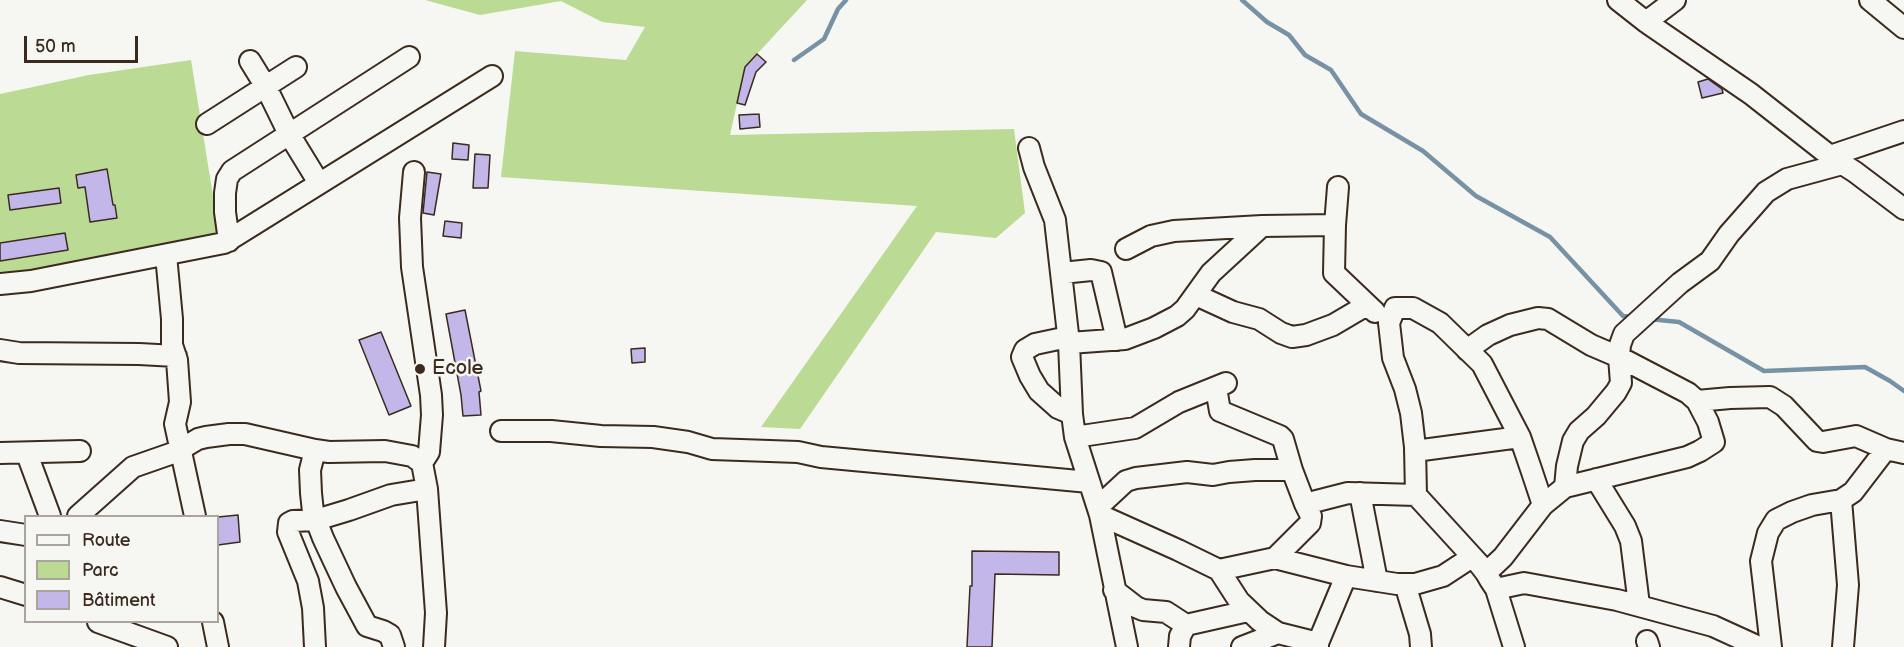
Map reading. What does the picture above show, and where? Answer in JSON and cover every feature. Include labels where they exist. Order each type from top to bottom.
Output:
[{"type":"street","points":[[1618,0],[1751,94],[1904,209]]},
{"type":"street","points":[[1647,22],[1675,0]]},
{"type":"street","points":[[1870,0],[1904,28]]},
{"type":"street","points":[[229,241],[225,185],[229,175],[409,57]]},
{"type":"street","points":[[250,61],[266,87],[289,134],[319,183]]},
{"type":"street","points":[[207,124],[296,67]]},
{"type":"street","points":[[0,284],[40,279],[229,241],[492,76]]},
{"type":"street","points":[[1565,487],[1573,441],[1616,392],[1621,383],[1619,357],[1624,334],[1680,283],[1710,261],[1729,234],[1766,192],[1787,179],[1904,131]]},
{"type":"street","points":[[1029,148],[1034,168],[1055,220],[1062,273],[1075,437],[1099,511],[1127,647]]},
{"type":"street","points":[[414,172],[410,218],[411,267],[431,395],[432,415],[429,452],[422,463]]},
{"type":"street","points":[[1338,187],[1333,249],[1334,273],[1389,323]]},
{"type":"street","points":[[1126,249],[1151,236],[1174,231],[1335,225]]},
{"type":"street","points":[[1072,414],[1058,408],[1039,391],[1022,357],[1025,350],[1035,344],[1068,340],[1125,339],[1177,316],[1185,309],[1211,273],[1262,226]]},
{"type":"street","points":[[166,255],[172,345],[176,356],[180,402],[175,424],[195,515]]},
{"type":"street","points":[[1062,273],[1091,270],[1101,272],[1117,340]]},
{"type":"street","points":[[1196,295],[1233,312],[1260,319],[1281,333],[1292,337],[1306,335],[1333,325],[1367,305]]},
{"type":"street","points":[[1514,647],[1491,581],[1416,495],[1411,413],[1393,358],[1389,323],[1395,308],[1413,308],[1440,322],[1482,364],[1520,437],[1543,505]]},
{"type":"street","points":[[1467,350],[1488,335],[1510,325],[1543,318],[1560,325],[1591,345],[1688,393],[1697,401],[1715,439],[1713,445],[1687,457],[1565,487],[1543,505],[1503,557],[1491,581]]},
{"type":"street","points":[[0,350],[20,353],[176,356]]},
{"type":"street","points":[[1075,437],[1135,428],[1179,402],[1221,385],[1220,411],[1280,436],[1283,440],[1292,470],[1311,516],[1310,523],[1275,558]]},
{"type":"street","points":[[1697,401],[1770,397],[1784,406],[1817,441],[1856,436],[1895,451],[1853,492],[1841,500],[1812,505],[1776,520],[1768,533],[1761,561],[1771,647]]},
{"type":"street","points":[[501,431],[551,431],[601,436],[653,437],[688,442],[712,449],[798,452],[841,459],[1089,482]]},
{"type":"street","points":[[79,515],[133,467],[180,450],[198,439],[229,434],[254,436],[315,450],[385,451],[406,454],[422,463],[427,489],[436,613],[434,647]]},
{"type":"street","points":[[1415,451],[1520,437]]},
{"type":"street","points":[[0,453],[27,454],[80,450]]},
{"type":"street","points":[[315,450],[310,479],[316,520],[346,588],[364,621],[371,629],[390,635],[394,647]]},
{"type":"street","points":[[27,454],[50,515]]},
{"type":"street","points":[[1099,511],[1126,482],[1136,478],[1187,472],[1213,475],[1235,471],[1292,470]]},
{"type":"street","points":[[1596,479],[1625,526],[1631,541],[1638,605]]},
{"type":"street","points":[[315,647],[313,608],[308,581],[287,527],[293,521],[316,520],[391,495],[427,489]]},
{"type":"street","points":[[1305,504],[1359,493],[1416,495]]},
{"type":"street","points":[[1359,493],[1377,581]]},
{"type":"street","points":[[1841,500],[1848,585],[1843,647]]},
{"type":"street","points":[[1099,511],[1219,570],[1248,611],[1260,621],[1278,633],[1318,645],[1346,576]]},
{"type":"street","points":[[0,531],[24,535]]},
{"type":"street","points":[[1219,570],[1275,558],[1346,576],[1415,584],[1443,576],[1472,557]]},
{"type":"street","points":[[1491,581],[1524,583],[1638,605],[1713,626],[1759,647]]},
{"type":"street","points":[[1405,584],[1420,634],[1421,647]]},
{"type":"street","points":[[0,587],[24,595]]},
{"type":"street","points":[[1114,590],[1136,607],[1143,610],[1166,612],[1186,625],[1248,611]]},
{"type":"street","points":[[103,623],[167,647]]},
{"type":"street","points":[[213,623],[218,647]]},
{"type":"street","points":[[1179,647],[1180,636],[1186,625]]},
{"type":"street","points":[[1242,647],[1278,633]]},
{"type":"green space","points":[[425,0],[807,0],[745,67],[730,135],[1014,129],[1025,213],[996,238],[936,232],[800,429],[761,427],[917,206],[501,177],[515,51],[626,60],[645,27],[602,22],[561,1],[480,15]]},
{"type":"green space","points":[[191,60],[220,239],[0,280],[0,94],[89,75]]},
{"type":"building","points":[[757,54],[766,62],[756,72],[745,105],[737,103],[745,67]]},
{"type":"building","points":[[1708,79],[1722,89],[1723,93],[1702,98],[1698,82]]},
{"type":"building","points":[[759,114],[760,127],[740,129],[739,115]]},
{"type":"building","points":[[453,143],[469,145],[468,160],[452,159]]},
{"type":"building","points":[[475,154],[490,155],[488,188],[473,188]]},
{"type":"building","points":[[107,169],[117,218],[90,222],[85,187],[78,188],[76,175]]},
{"type":"building","points":[[427,172],[441,174],[434,215],[423,213]]},
{"type":"building","points":[[59,188],[61,203],[10,210],[8,195]]},
{"type":"building","points":[[445,221],[462,223],[461,238],[443,236]]},
{"type":"building","points":[[65,233],[68,250],[0,261],[0,243]]},
{"type":"building","points":[[465,310],[481,391],[479,392],[481,415],[463,416],[446,314]]},
{"type":"building","points":[[381,332],[411,406],[389,415],[359,340]]},
{"type":"building","points":[[645,348],[645,362],[632,363],[631,349]]},
{"type":"building","points":[[238,515],[240,542],[219,545],[219,517]]},
{"type":"building","points":[[972,551],[1059,552],[1059,575],[995,574],[992,647],[967,647],[970,586],[972,586]]},
{"type":"waterway","points":[[794,60],[824,39],[838,9],[846,0]]},
{"type":"waterway","points":[[1242,0],[1267,22],[1289,35],[1305,55],[1331,70],[1361,114],[1423,151],[1476,196],[1550,237],[1623,316],[1632,317]]},
{"type":"waterway","points":[[1649,319],[1679,322],[1764,371],[1865,367],[1904,391]]},
{"type":"place","name":"Ecole","points":[[420,369]]}]
